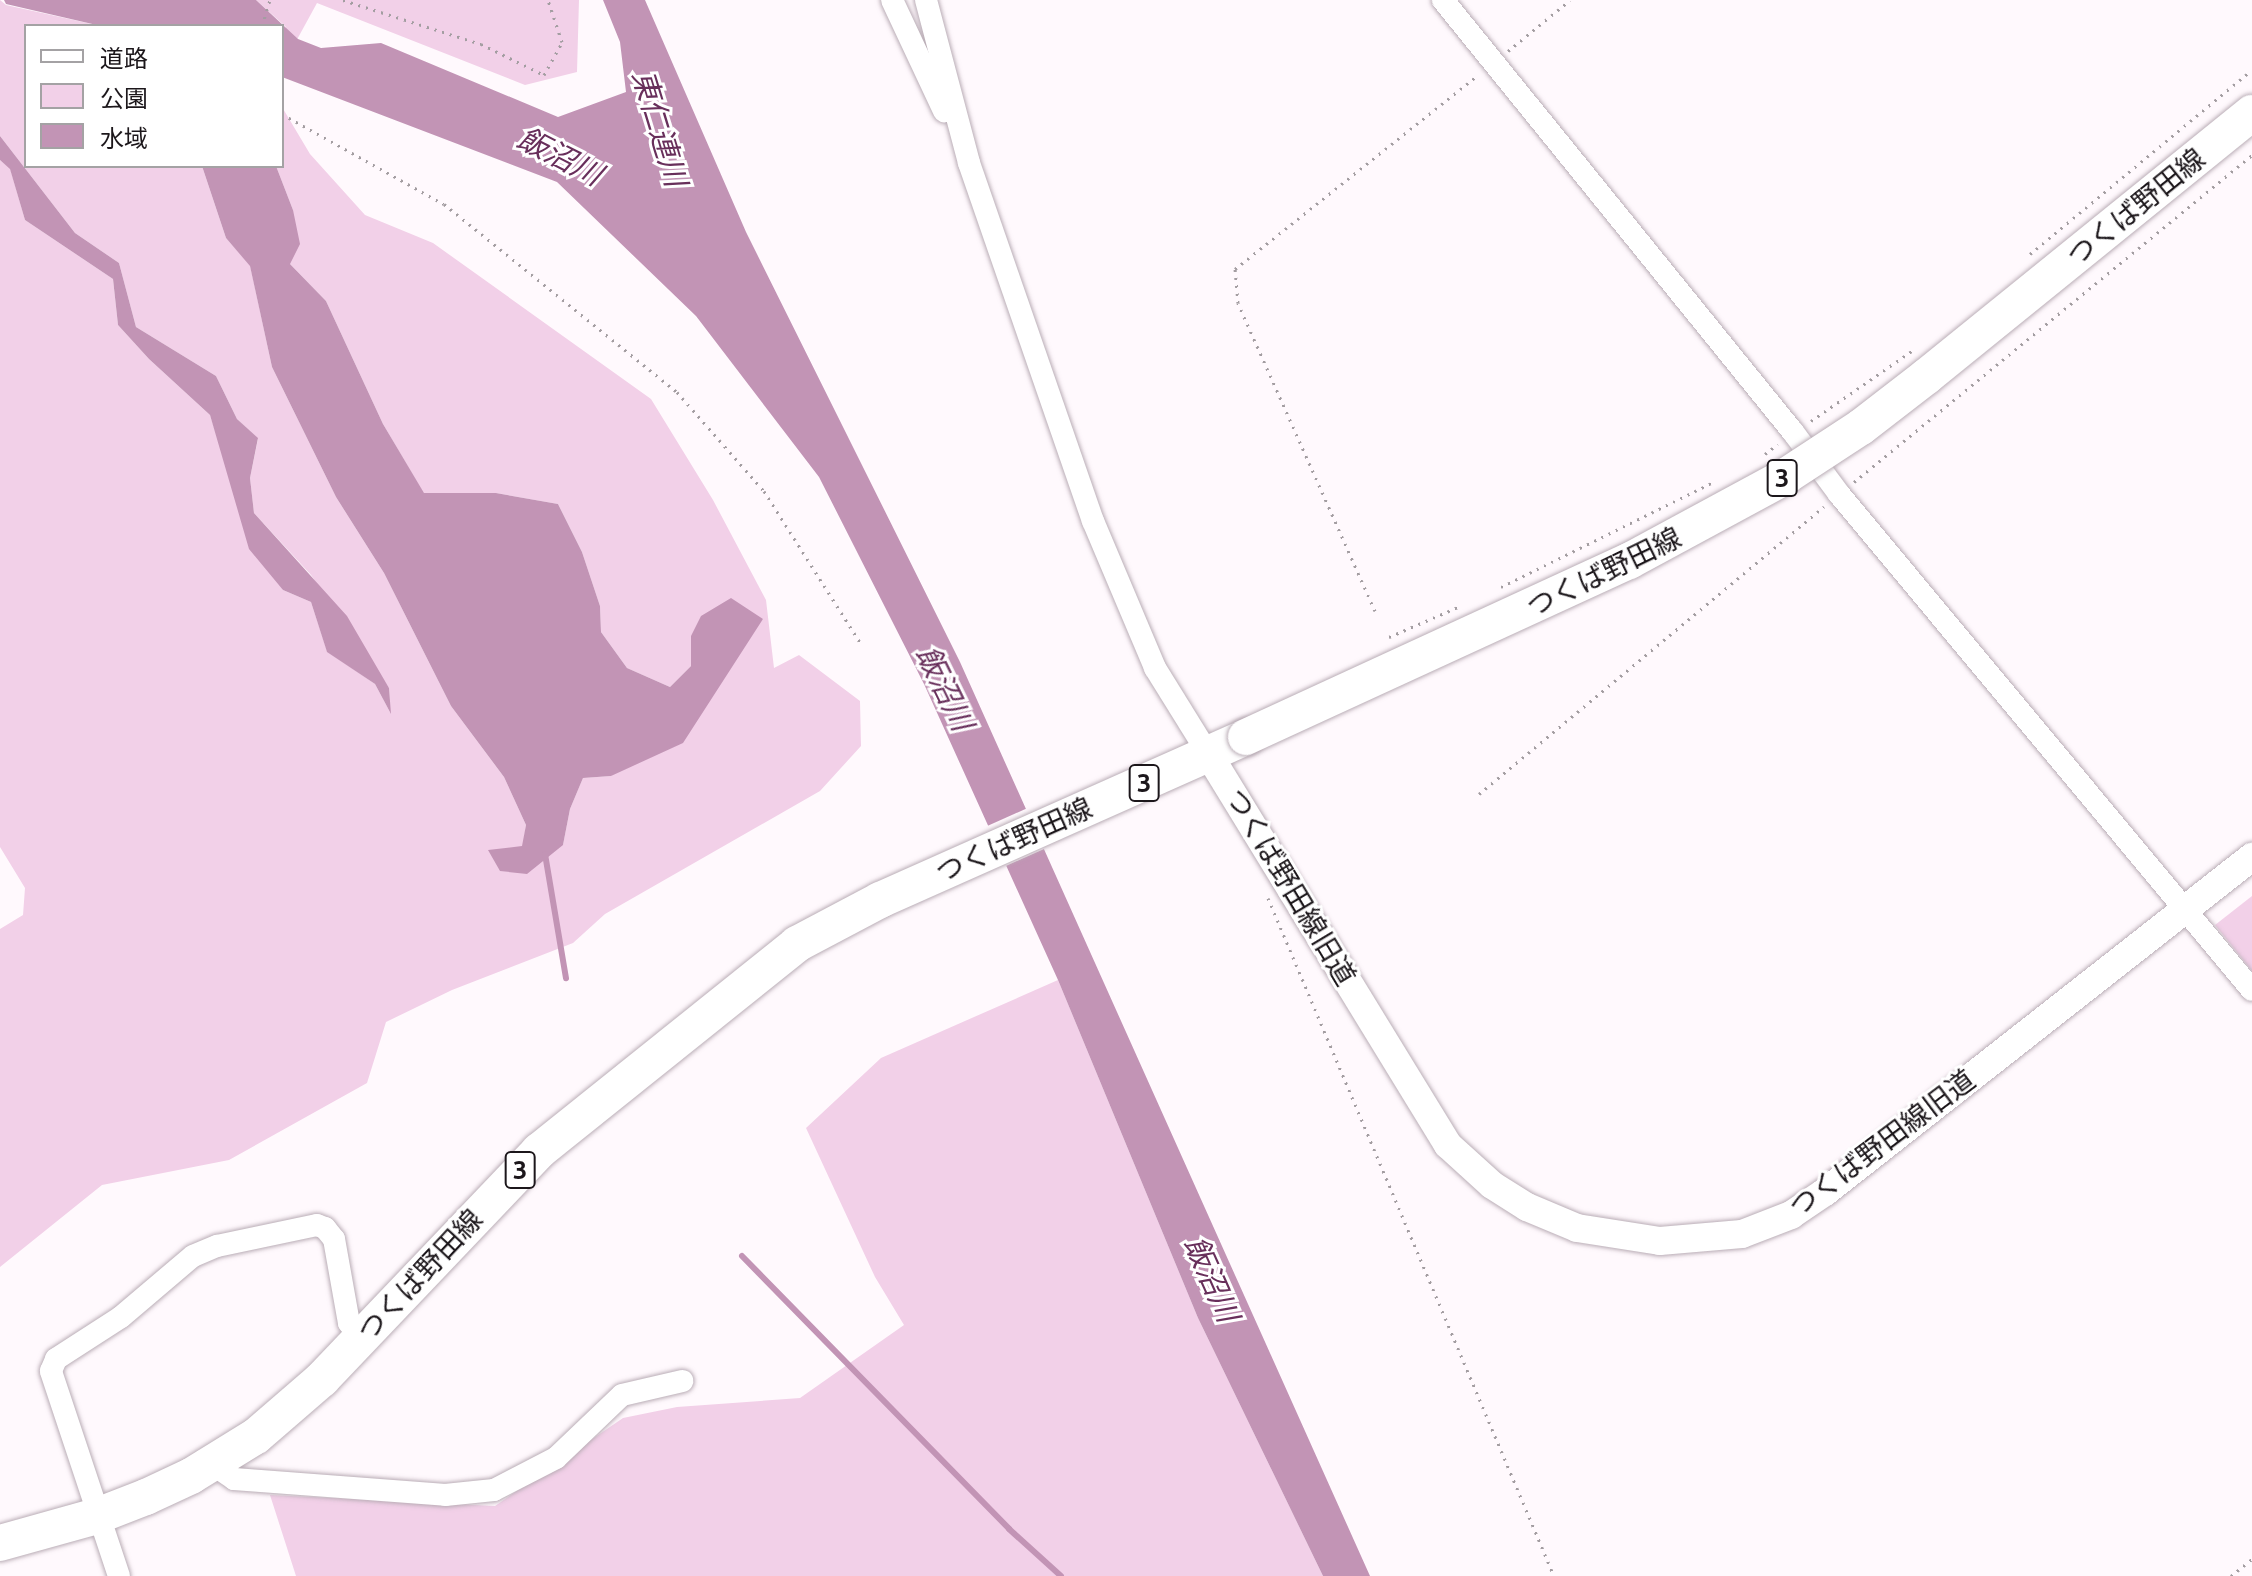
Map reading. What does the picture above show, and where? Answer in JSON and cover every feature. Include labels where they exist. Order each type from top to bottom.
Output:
[{"type":"main road","name":"つくば野田線","points":[[0,1543],[97,1516],[157,1492],[212,1464],[287,1410],[361,1339],[539,1151],[762,968],[835,921],[971,858],[1209,755],[1711,520],[1861,427],[2252,113]]},
{"type":"street","points":[[892,0],[969,163]]},
{"type":"street","points":[[926,0],[969,163],[1093,521],[1155,668],[1209,755]]},
{"type":"street","points":[[1443,0],[1793,432],[1839,494],[2252,990]]},
{"type":"street","name":"つくば野田線旧道","points":[[1209,755],[1448,1145],[1492,1185],[1527,1207],[1577,1228],[1619,1237],[1660,1241],[1702,1240],[1742,1234],[1791,1215],[2252,857]]},
{"type":"street","points":[[119,1576],[97,1516],[51,1365],[121,1317],[193,1256],[217,1246],[317,1225],[325,1228],[334,1239],[349,1323],[361,1339]]},
{"type":"street","points":[[212,1464],[234,1479],[445,1495],[494,1490],[556,1458],[622,1395],[682,1381]]},
{"type":"path","points":[[263,24],[270,0]]},
{"type":"path","points":[[343,0],[481,44],[544,75],[562,42],[548,0]]},
{"type":"path","points":[[1375,611],[1238,303],[1235,269],[1570,0]]},
{"type":"path","points":[[2020,263],[2252,70]]},
{"type":"path","points":[[284,115],[444,204],[677,392],[764,491],[860,642]]},
{"type":"path","points":[[1479,794],[2252,155]]},
{"type":"path","points":[[1760,458],[1923,343]]},
{"type":"path","points":[[1494,591],[1724,476]]},
{"type":"path","points":[[1389,637],[1467,604]]},
{"type":"path","points":[[1267,897],[1554,1576]]},
{"type":"path","points":[[2231,1576],[2252,1559]]},
{"type":"green space","points":[[0,0],[6,5],[92,24],[24,24],[24,167],[0,136]]},
{"type":"green space","points":[[256,0],[579,0],[577,72],[525,85],[317,3],[284,63],[286,27]]},
{"type":"green space","points":[[284,110],[310,154],[365,215],[433,243],[651,399],[713,500],[766,600],[774,668],[799,655],[860,701],[861,746],[820,791],[605,914],[573,943],[452,990],[386,1022],[367,1083],[229,1160],[102,1185],[0,1267],[0,929],[23,915],[25,888],[0,847],[0,160],[10,168],[25,220],[113,279],[118,325],[149,359],[210,415],[227,468],[283,590],[311,602],[327,651],[375,684],[390,712],[389,688],[311,575],[254,513],[250,478],[258,439],[237,419],[216,376],[136,327],[119,263],[75,233],[25,168],[203,168],[226,238],[250,265],[272,367],[336,497],[384,573],[451,706],[504,777],[526,825],[523,846],[563,845],[570,809],[583,778],[611,776],[763,619],[691,636],[691,666],[670,687],[627,668],[601,632],[600,606],[582,552],[558,504],[496,493],[424,494],[383,424],[326,301],[290,264],[293,210],[277,168],[284,168]]},
{"type":"green space","points":[[2252,896],[2252,971],[2215,925]]},
{"type":"green space","points":[[1058,980],[1198,1318],[1323,1576],[296,1576],[270,1495],[495,1506],[623,1418],[677,1407],[800,1398],[904,1325],[875,1277],[806,1128],[881,1058]]},
{"type":"water","points":[[4,0],[256,0],[282,24],[92,24],[6,4]]},
{"type":"water","name":"東仁連川","points":[[603,0],[645,0],[746,232],[960,662],[1370,1576],[1323,1576],[1198,1318],[1058,980],[924,684],[819,477],[696,316],[557,182],[284,78],[284,26],[298,39],[321,48],[381,43],[558,117],[626,92],[620,42]]},
{"type":"water","points":[[0,136],[75,233],[119,263],[136,327],[216,376],[237,419],[258,438],[250,478],[254,513],[347,616],[389,688],[391,714],[375,684],[327,652],[311,602],[283,590],[249,549],[210,415],[149,359],[118,325],[113,279],[25,220],[10,169],[0,160]]},
{"type":"water","points":[[203,168],[277,168],[293,210],[300,244],[290,264],[326,301],[383,424],[424,493],[496,493],[558,504],[582,552],[600,606],[601,632],[627,668],[670,687],[691,666],[691,636],[701,616],[731,598],[763,619],[683,743],[611,776],[583,778],[570,809],[563,845],[527,874],[500,871],[488,850],[522,846],[526,825],[504,777],[451,706],[384,573],[336,497],[272,367],[250,266],[226,238]]},
{"type":"pier","points":[[1030,807],[1048,847],[1001,868],[983,828]]},
{"type":"waterway","name":"飯沼川","points":[[545,854],[566,978]]},
{"type":"waterway","name":"飯沼川","points":[[742,1256],[1009,1529],[1061,1576]]}]
